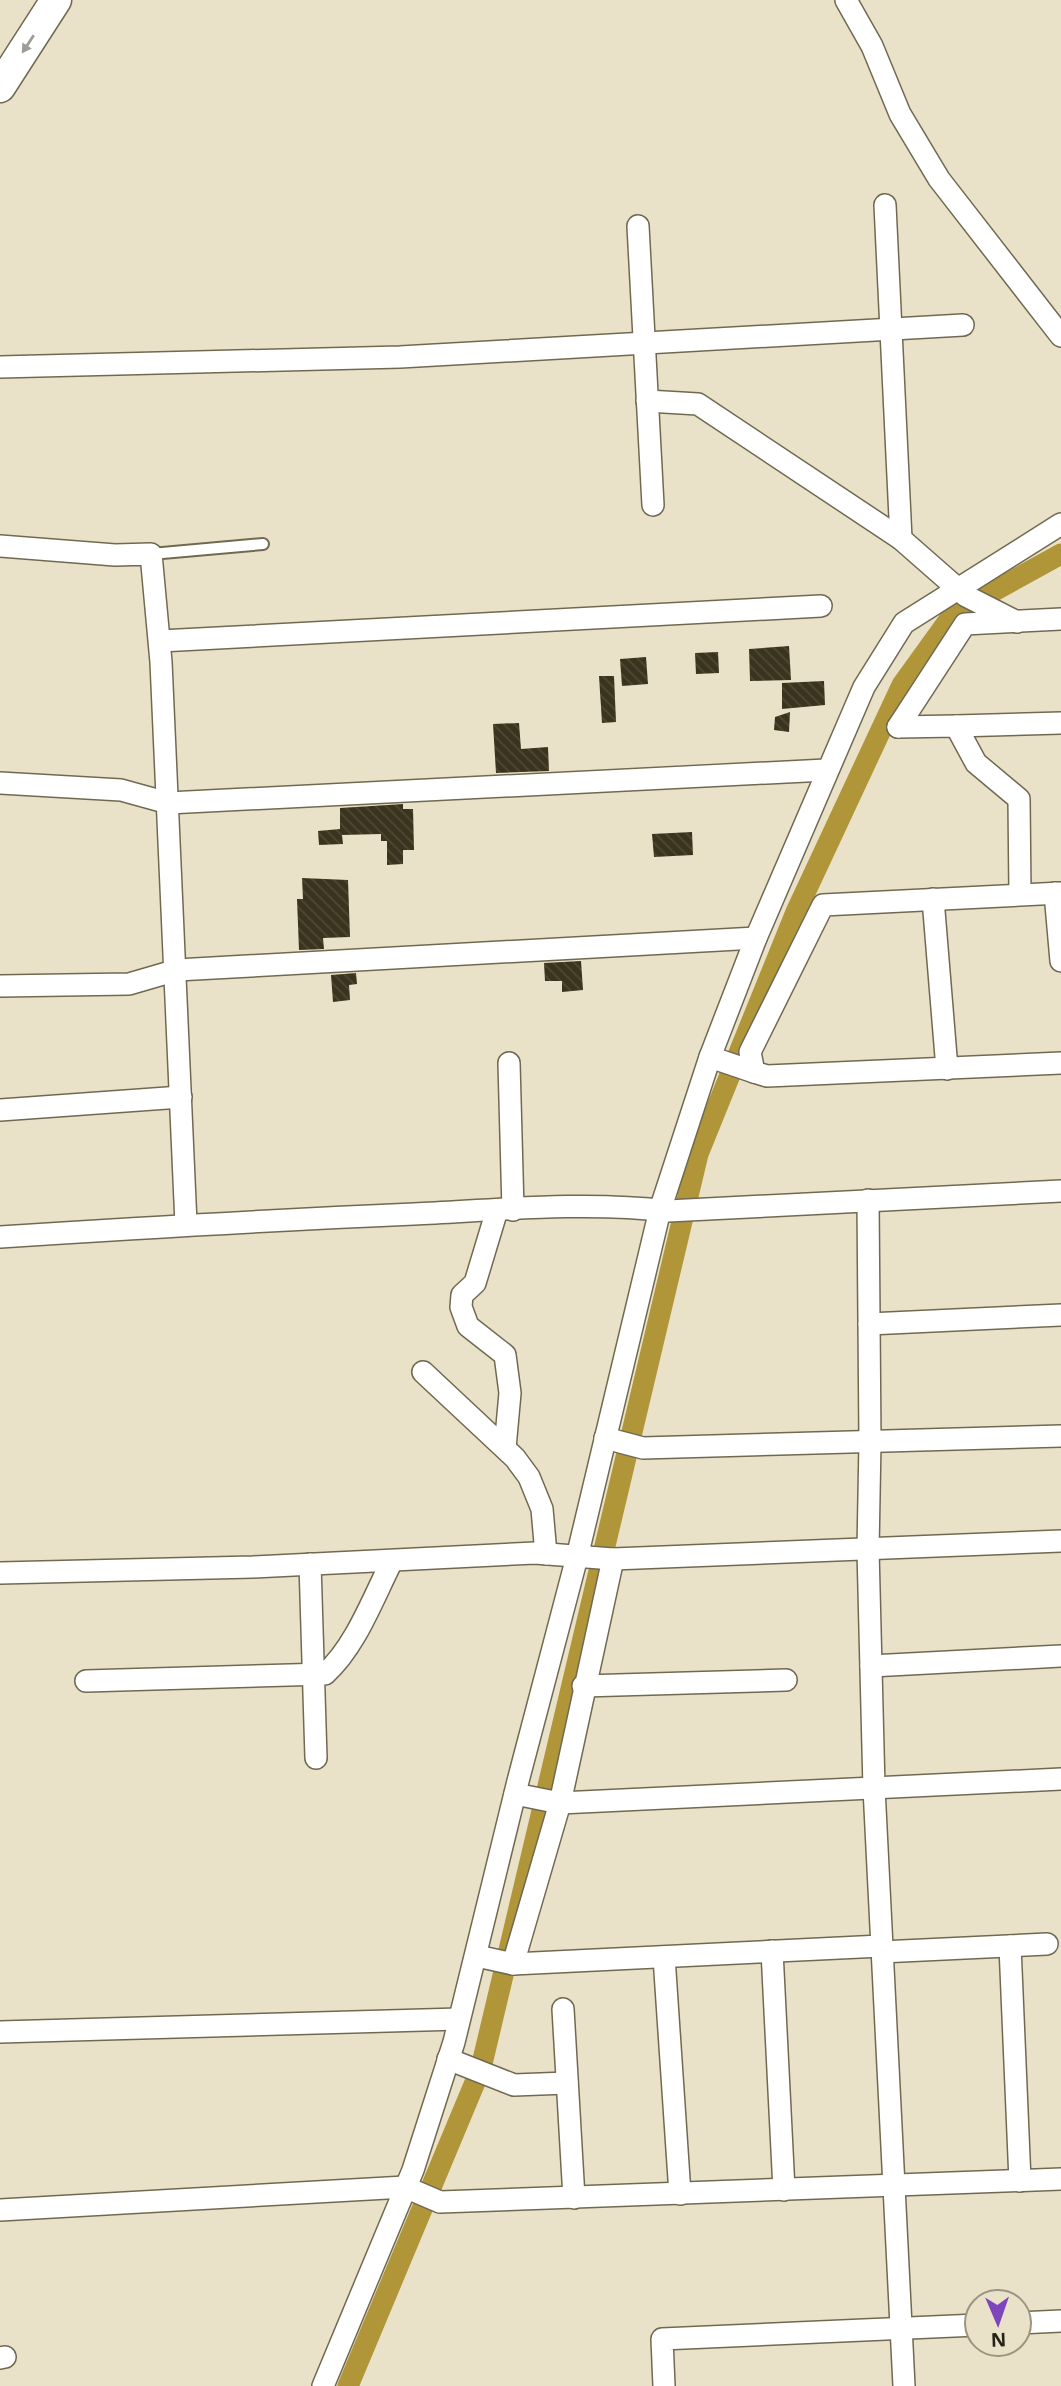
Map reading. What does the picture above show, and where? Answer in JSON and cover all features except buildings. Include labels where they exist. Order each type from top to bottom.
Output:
[{"type":"main road","points":[[0,87],[56,0]]},
{"type":"street","points":[[846,0],[872,46],[900,114],[939,179],[1061,336]]},
{"type":"street","points":[[885,205],[901,539]]},
{"type":"street","points":[[638,226],[653,505]]},
{"type":"street","points":[[0,367],[400,357],[964,325]]},
{"type":"street","points":[[647,401],[698,404],[901,539],[969,597],[1017,622]]},
{"type":"street","points":[[323,2386],[412,2190],[458,2063],[459,2019],[484,1958],[522,1795],[584,1558],[624,1443],[664,1211],[733,1064],[756,938],[864,687],[904,623],[969,597],[1061,524]]},
{"type":"street","points":[[0,546],[115,555],[151,554],[160,641],[177,970],[186,1224]]},
{"type":"street","points":[[160,641],[821,606]]},
{"type":"street","points":[[1061,619],[965,624],[898,727],[1061,723]]},
{"type":"street","points":[[956,726],[976,763],[1019,799],[1020,894]]},
{"type":"street","points":[[0,783],[121,790],[168,803],[827,770]]},
{"type":"street","points":[[733,1064],[750,1052],[822,905],[1058,893],[1061,961]]},
{"type":"street","points":[[933,899],[947,1069]]},
{"type":"street","points":[[0,986],[129,984],[177,970],[756,938]]},
{"type":"street","points":[[505,1448],[510,1392],[505,1355],[468,1326],[461,1307],[462,1295],[475,1283],[505,1210],[509,1063]]},
{"type":"street","points":[[733,1064],[767,1076],[1061,1063]]},
{"type":"street","points":[[0,1110],[181,1097]]},
{"type":"street","points":[[0,1237],[186,1224],[505,1210],[664,1211],[1061,1191]]},
{"type":"street","points":[[867,1200],[870,1442],[867,1550],[874,1788],[904,2386]]},
{"type":"street","points":[[869,1324],[1061,1315]]},
{"type":"street","points":[[424,1372],[505,1448],[529,1477],[542,1509],[546,1554]]},
{"type":"street","points":[[624,1443],[870,1442],[1061,1436]]},
{"type":"street","points":[[0,1573],[546,1554],[612,1559],[1061,1541]]},
{"type":"street","points":[[513,1964],[560,1803],[612,1559]]},
{"type":"street","points":[[86,1681],[325,1674],[334,1666],[392,1561]]},
{"type":"street","points":[[310,1564],[316,1758]]},
{"type":"street","points":[[871,1666],[1061,1656]]},
{"type":"street","points":[[583,1686],[786,1680]]},
{"type":"street","points":[[522,1795],[560,1803],[1061,1779]]},
{"type":"street","points":[[484,1958],[513,1964],[772,1951],[1047,1944]]},
{"type":"street","points":[[1010,1946],[1020,2181]]},
{"type":"street","points":[[772,1951],[784,2190]]},
{"type":"street","points":[[664,1956],[680,2194]]},
{"type":"street","points":[[563,2009],[574,2198]]},
{"type":"street","points":[[0,2032],[459,2019]]},
{"type":"street","points":[[458,2063],[514,2085],[567,2083]]},
{"type":"street","points":[[0,2210],[412,2190],[440,2202],[1061,2179]]},
{"type":"street","points":[[1033,2322],[1061,2321]]},
{"type":"street","points":[[663,2386],[662,2339],[963,2326]]},
{"type":"lane","points":[[151,554],[263,544]]},
{"type":"waterway","points":[[348,2386],[481,2068],[698,1154],[796,912],[902,685],[954,613],[1061,554]]}]
